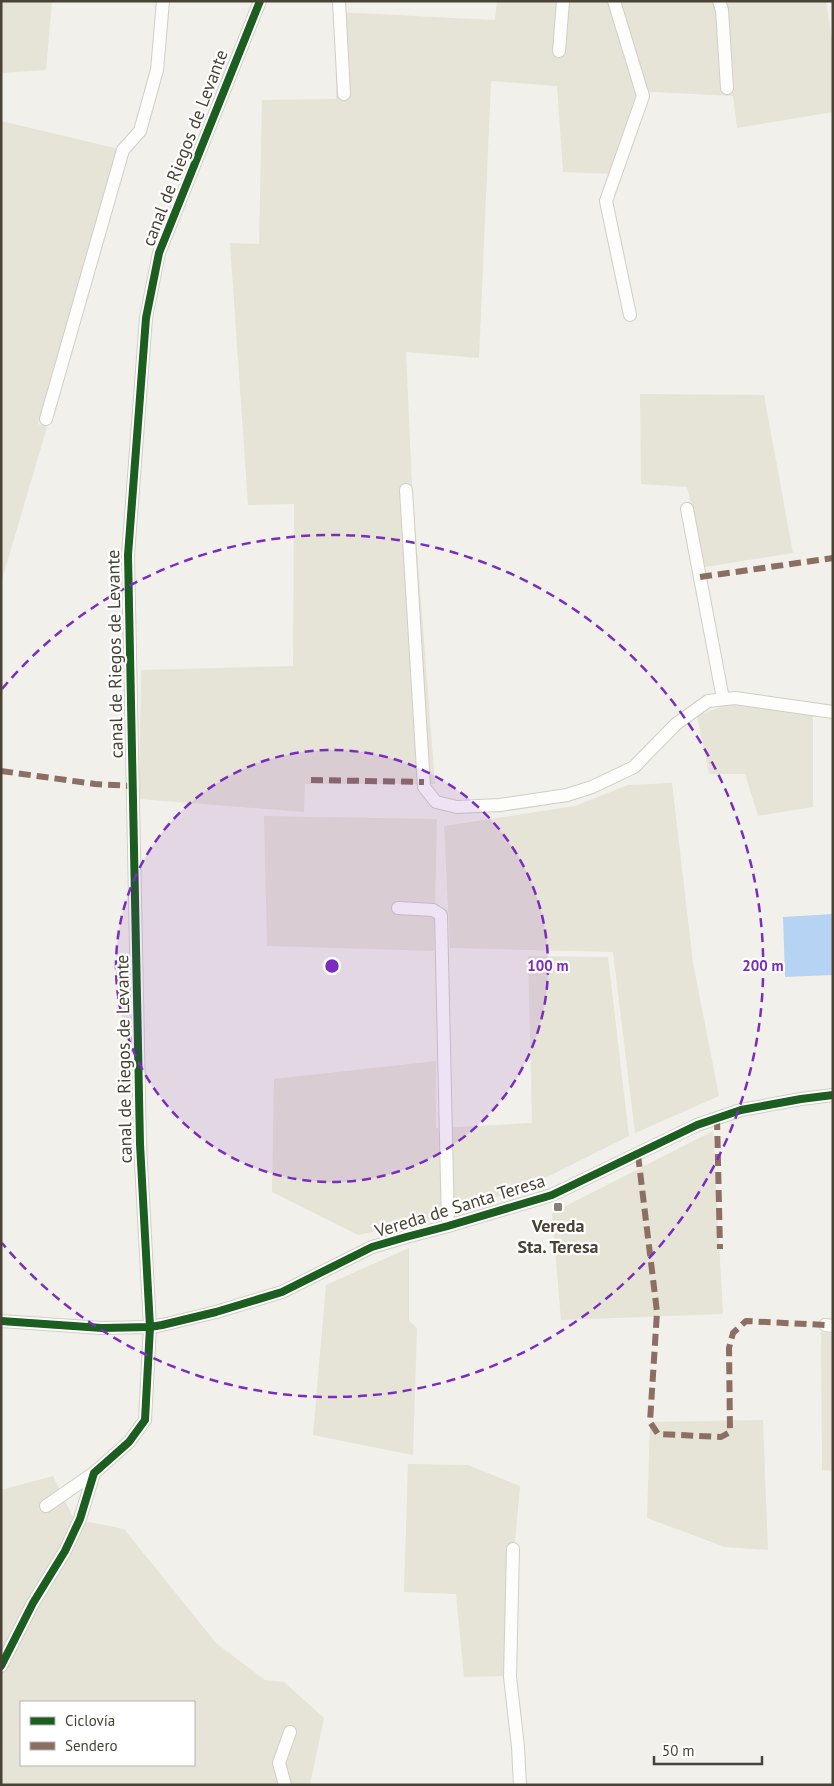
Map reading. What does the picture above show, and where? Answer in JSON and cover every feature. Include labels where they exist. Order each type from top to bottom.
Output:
[{"type":"street","points":[[46,419],[123,150],[140,131],[157,70],[163,1]]},
{"type":"street","name":"canal de Riegos de Levante","points":[[46,1506],[94,1473],[129,1442],[144,1420],[150,1327],[140,1144],[128,555],[146,318],[159,253],[260,1]]},
{"type":"street","points":[[339,1],[344,94]]},
{"type":"street","points":[[559,51],[563,1]]},
{"type":"street","points":[[614,1],[643,96],[606,201],[630,315]]},
{"type":"street","points":[[719,1],[722,10],[727,88]]},
{"type":"street","points":[[406,490],[424,787],[436,802],[457,807],[500,805],[567,795],[592,787],[634,767],[676,724],[708,702],[735,698],[833,712]]},
{"type":"street","points":[[688,509],[723,699]]},
{"type":"street","points":[[398,908],[433,910],[441,915],[448,1226]]},
{"type":"street","name":"Vereda de Santa Teresa","points":[[1,1321],[102,1328],[150,1327],[162,1326],[216,1312],[282,1292],[372,1247],[552,1195],[698,1125],[742,1110],[833,1095]]},
{"type":"street","points":[[1,1666],[33,1603],[65,1552],[80,1519],[94,1473]]},
{"type":"street","points":[[513,1549],[510,1677],[518,1747],[520,1785]]},
{"type":"street","points":[[285,1785],[278,1764],[290,1732]]},
{"type":"shaded area","points":[[1,1],[52,1],[46,70],[1,73]]},
{"type":"shaded area","points":[[497,1],[826,1],[833,46],[833,112],[737,128],[733,96],[637,91],[610,174],[563,172],[557,86],[491,81],[479,358],[406,352],[412,485],[435,784],[305,784],[304,812],[139,799],[141,670],[293,666],[294,504],[248,505],[230,243],[259,244],[262,100],[336,99],[336,12],[495,20]]},
{"type":"shaded area","points":[[1,121],[123,150],[38,424],[47,427],[1,583]]},
{"type":"shaded area","points":[[640,394],[764,395],[793,553],[705,567],[687,487],[641,484]]},
{"type":"shaded area","points":[[731,703],[813,715],[813,807],[758,816],[745,774],[709,774],[697,716]]},
{"type":"shaded area","points":[[672,783],[693,963],[719,1096],[635,1133],[613,952],[450,948],[444,826],[575,806],[628,785]]},
{"type":"shaded area","points":[[264,816],[437,819],[434,951],[267,946]]},
{"type":"shaded area","points":[[528,956],[608,957],[629,1136],[531,1185],[437,1219],[358,1235],[272,1192],[274,1079],[436,1061],[436,1128],[532,1123]]},
{"type":"shaded area","points":[[713,1131],[723,1314],[561,1320],[552,1213]]},
{"type":"shaded area","points":[[409,1248],[409,1321],[417,1328],[413,1455],[313,1435],[326,1285]]},
{"type":"shaded area","points":[[821,1332],[833,1334],[833,1471],[822,1470]]},
{"type":"shaded area","points":[[763,1420],[768,1550],[725,1547],[647,1518],[650,1422]]},
{"type":"shaded area","points":[[408,1464],[468,1465],[520,1486],[515,1542],[507,1545],[504,1676],[464,1677],[456,1594],[404,1592]]},
{"type":"shaded area","points":[[53,1476],[74,1519],[124,1529],[216,1643],[265,1680],[284,1682],[324,1718],[310,1785],[1,1785],[1,1490]]},
{"type":"water","points":[[833,914],[833,975],[785,977],[783,917]]},
{"type":"marked path","points":[[700,577],[833,558]]},
{"type":"marked path","points":[[1,771],[95,784],[132,786]]},
{"type":"marked path","points":[[311,780],[424,782]]},
{"type":"marked path","points":[[717,1118],[720,1249]]},
{"type":"marked path","points":[[638,1155],[657,1312],[650,1422],[658,1434],[721,1437],[730,1432],[729,1348],[733,1333],[746,1321],[825,1325]]},
{"type":"cycle path","points":[[1,1666],[33,1603],[65,1551],[80,1519],[94,1473],[129,1442],[145,1420],[150,1327],[140,1144],[128,555],[146,318],[159,253],[260,1]]},
{"type":"cycle path","points":[[1,1321],[102,1328],[150,1327],[216,1312],[282,1292],[372,1247],[552,1195],[697,1125],[741,1110],[833,1095]]},
{"type":"place","name":"Vereda Sta. Teresa","points":[[558,1207]]}]
